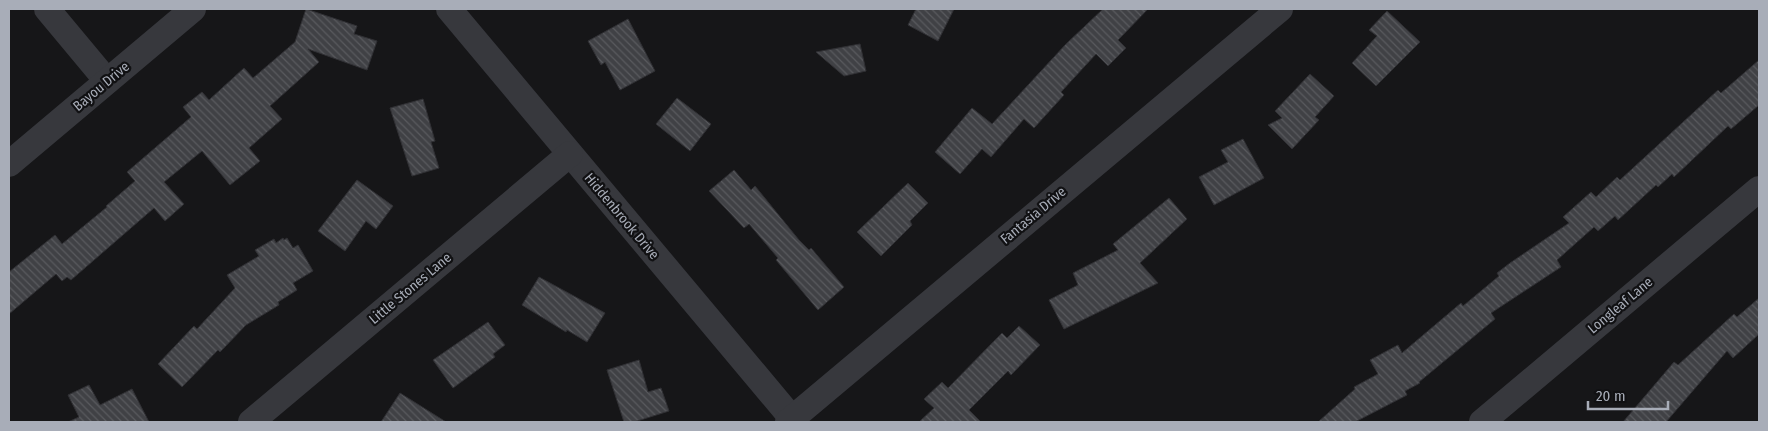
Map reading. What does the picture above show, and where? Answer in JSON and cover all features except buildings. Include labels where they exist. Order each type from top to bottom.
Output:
[{"type":"street","points":[[47,9],[107,81]]},
{"type":"street","name":"Bayou Drive","points":[[9,164],[194,9]]},
{"type":"street","name":"Hiddenbrook Drive","points":[[449,9],[792,421]]},
{"type":"street","name":"Fantasia Drive","points":[[792,421],[1280,9]]},
{"type":"street","name":"Little Stones Lane","points":[[251,422],[570,154]]},
{"type":"street","name":"Longleaf Lane","points":[[1482,422],[1759,189]]}]
